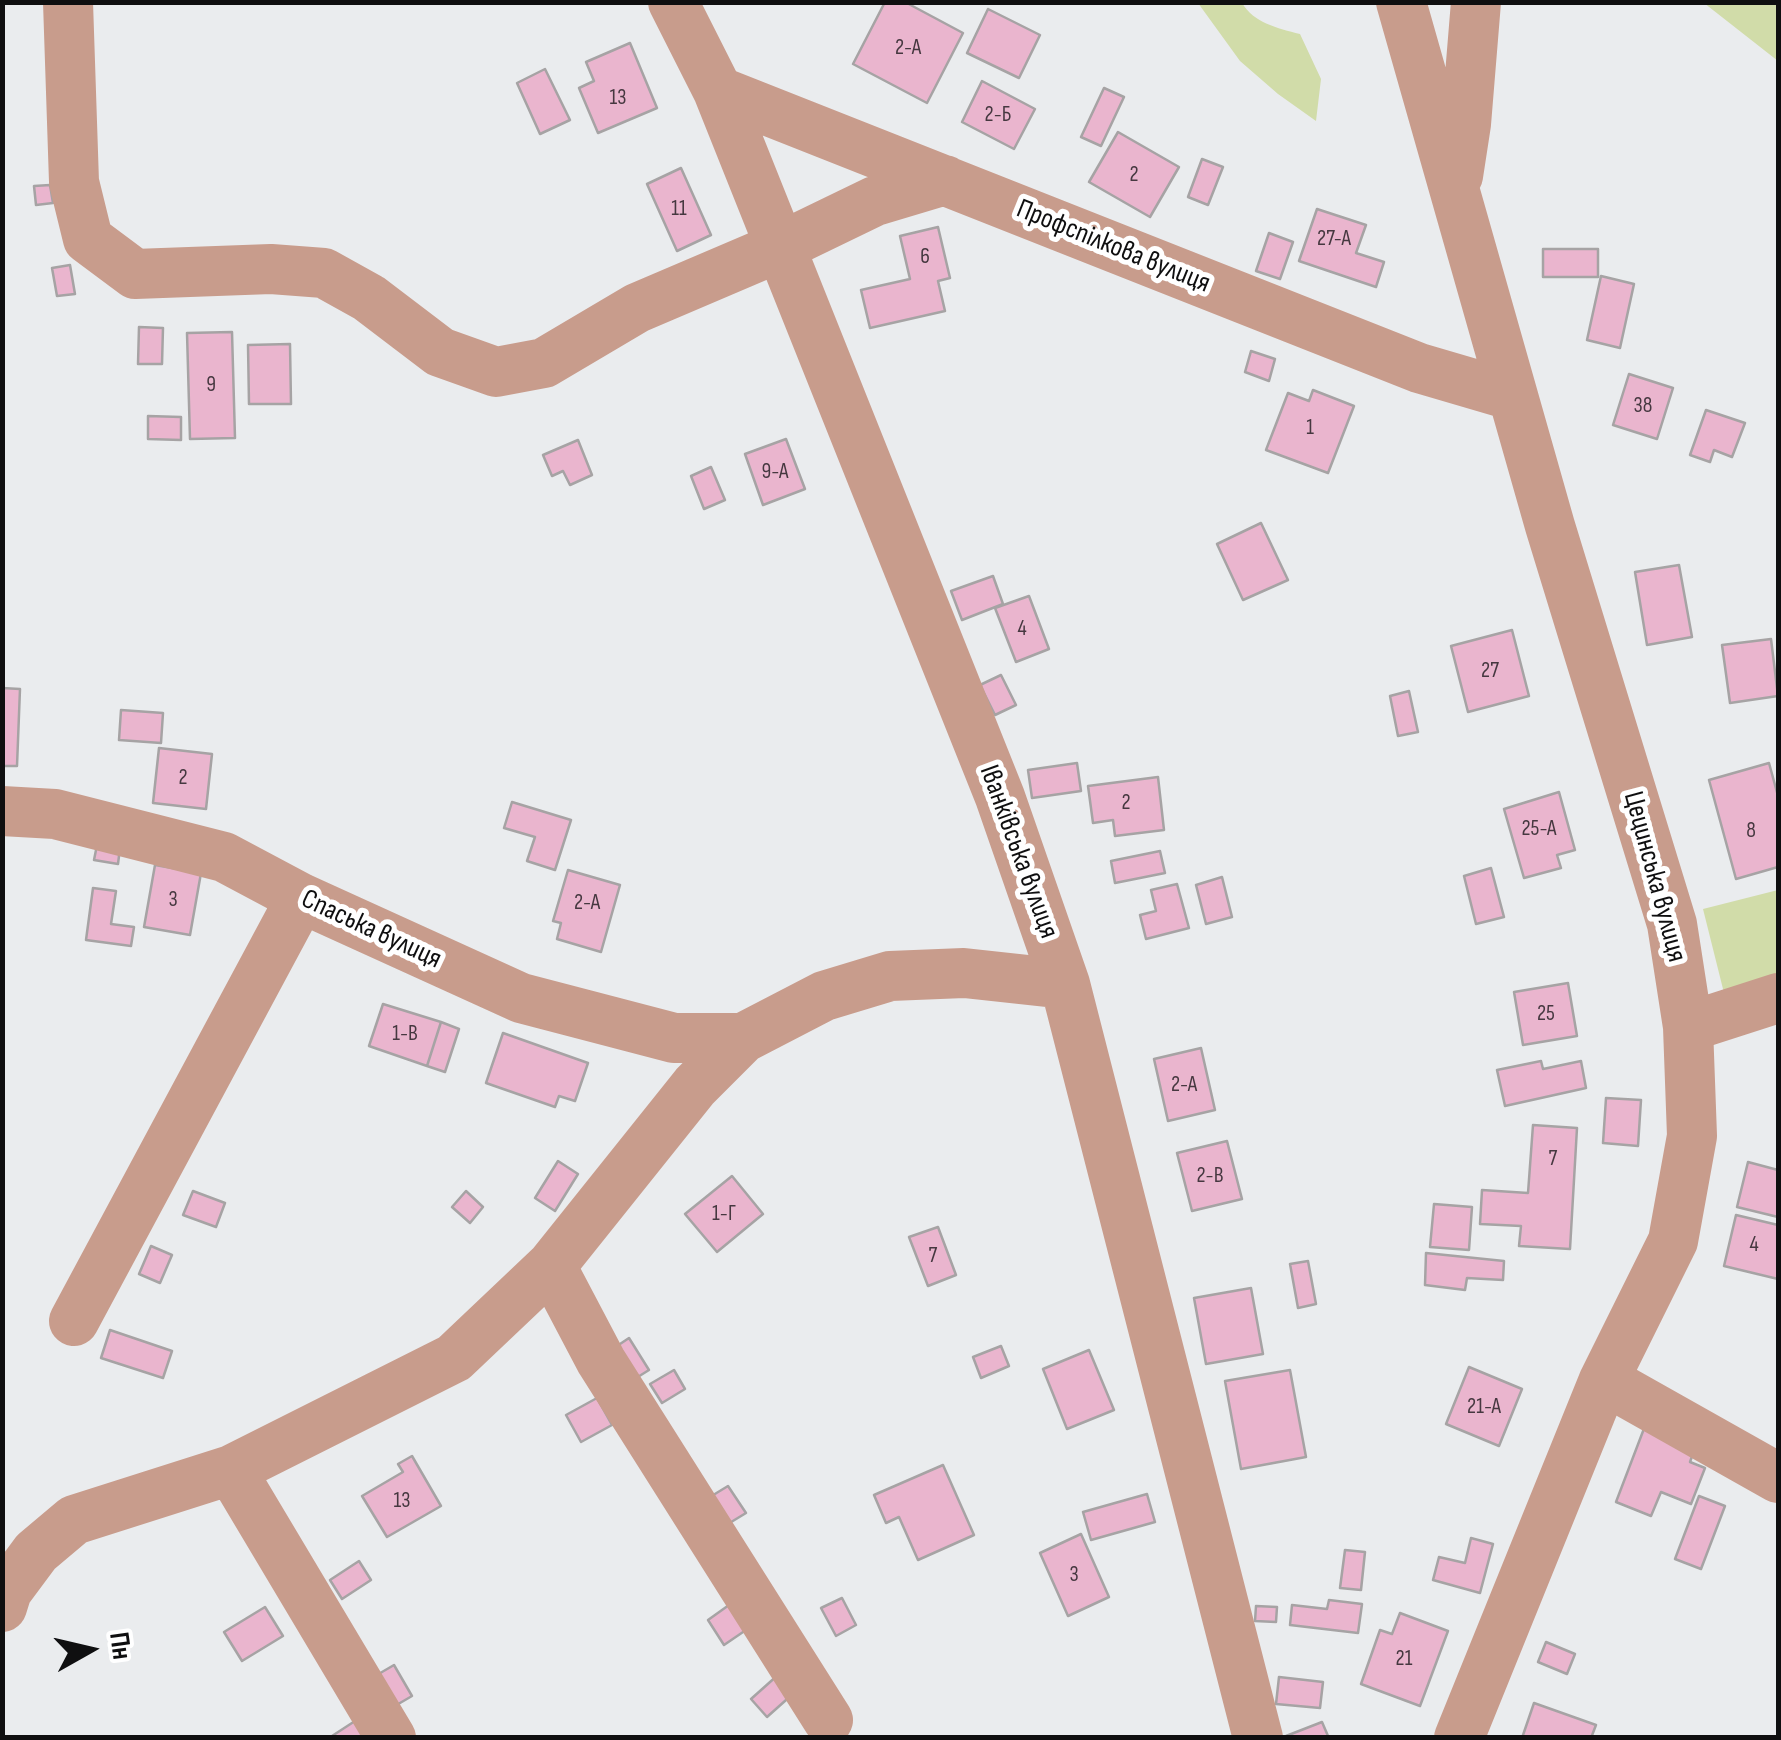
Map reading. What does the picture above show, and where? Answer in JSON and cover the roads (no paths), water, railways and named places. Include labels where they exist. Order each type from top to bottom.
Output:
[{"type":"street","points":[[68,2],[74,182],[88,239],[135,274],[271,269],[324,273],[369,298],[440,352],[496,372],[544,363],[638,308],[875,201],[945,180]]},
{"type":"street","name":"Іванківська вулиця","points":[[673,2],[718,91],[1000,796],[1065,984],[1258,1738]]},
{"type":"street","name":"Цецинська вулиця","points":[[1401,2],[1512,395],[1672,924],[1688,1028],[1692,1136],[1673,1241],[1604,1380],[1459,1738]]},
{"type":"street","points":[[1454,196],[1466,124],[1476,2]]},
{"type":"street","name":"Профспілкова вулиця","points":[[718,91],[1418,368],[1512,395]]},
{"type":"street","name":"Спаська вулиця","points":[[2,811],[55,814],[224,857],[300,898],[521,998],[674,1038],[742,1038]]},
{"type":"street","points":[[74,1322],[300,898]]},
{"type":"street","points":[[2,1607],[6,1591],[36,1552],[74,1520],[231,1470],[454,1358],[551,1266],[695,1086],[742,1038],[824,996],[890,976],[964,973],[1065,984]]},
{"type":"street","points":[[1688,1028],[1778,998]]},
{"type":"street","points":[[551,1266],[601,1362],[828,1720]]},
{"type":"street","points":[[1604,1380],[1778,1478]]},
{"type":"street","points":[[231,1470],[391,1738]]}]
